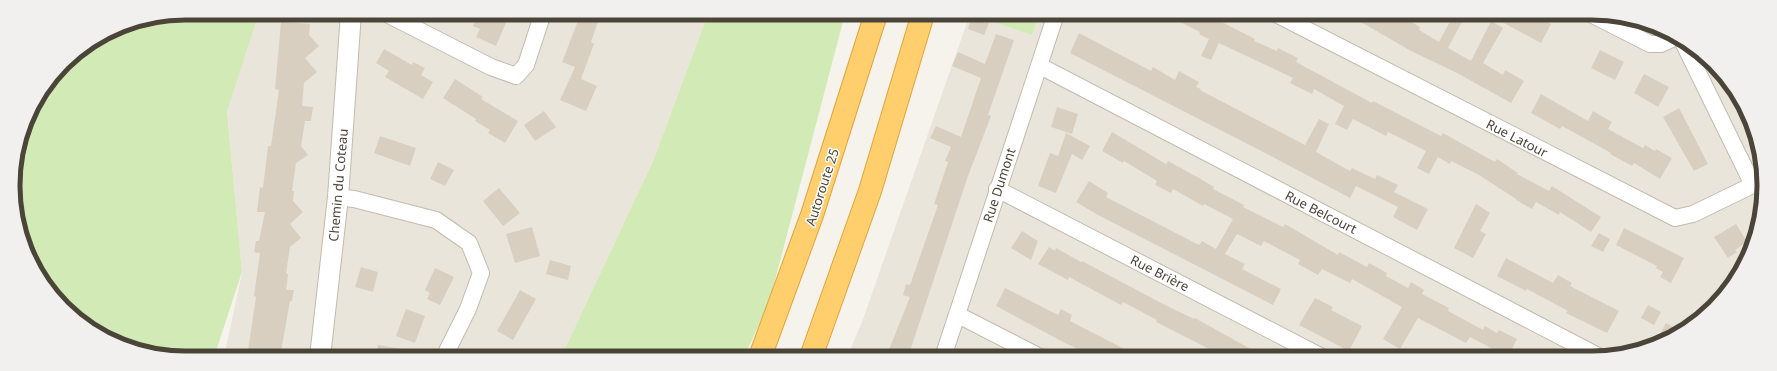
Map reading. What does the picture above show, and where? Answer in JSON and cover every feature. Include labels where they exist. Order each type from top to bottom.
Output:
[{"type":"highway","name":"Autoroute 25","points":[[762,351],[819,196],[874,20]]},
{"type":"highway","points":[[813,351],[866,204],[921,20]]},
{"type":"street","name":"Chemin du Coteau","points":[[321,351],[338,197],[351,20]]},
{"type":"street","points":[[399,20],[492,67],[516,76],[526,65],[541,20]]},
{"type":"street","name":"Rue Dumont","points":[[945,351],[958,315],[997,189],[1040,66],[1054,20]]},
{"type":"street","name":"Rue Latour","points":[[1288,20],[1675,218],[1693,214],[1757,183]]},
{"type":"street","points":[[1603,20],[1650,44],[1661,44],[1670,40]]},
{"type":"street","points":[[1688,51],[1757,183]]},
{"type":"street","name":"Rue Belcourt","points":[[1040,66],[1584,351]]},
{"type":"street","name":"Rue Brière","points":[[997,189],[1310,351]]},
{"type":"street","points":[[338,197],[354,199],[436,220],[469,243],[480,273],[468,309],[447,351]]},
{"type":"street","points":[[958,315],[1028,351]]},
{"type":"shaded area","points":[[257,20],[706,20],[654,159],[564,351],[225,351],[242,273],[227,109]]},
{"type":"shaded area","points":[[968,20],[1613,21],[1645,29],[1665,37],[1692,54],[1709,68],[1723,85],[1740,112],[1754,153],[1757,175],[1757,196],[1754,218],[1740,259],[1723,286],[1709,303],[1674,329],[1645,342],[1624,348],[1602,351],[850,351],[862,322]]},
{"type":"green space","points":[[257,20],[227,111],[242,272],[216,351],[175,351],[153,348],[132,342],[103,329],[68,303],[42,268],[29,239],[21,207],[20,175],[23,153],[37,112],[54,85],[68,68],[103,42],[132,29],[164,21]]},
{"type":"green space","points":[[706,20],[843,20],[769,303],[747,351],[564,351],[654,159]]},
{"type":"green space","points":[[988,20],[1037,20],[1032,35]]},
{"type":"building","points":[[476,20],[507,20],[496,46],[476,37],[480,29],[473,26]]},
{"type":"building","points":[[578,20],[599,20],[591,42],[594,44],[581,79],[597,86],[586,111],[560,100],[575,67],[562,62]]},
{"type":"building","points":[[971,20],[980,20],[989,23],[984,35],[968,29]]},
{"type":"building","points":[[1176,20],[1218,20],[1255,39],[1254,41],[1277,51],[1278,48],[1298,58],[1296,62],[1372,103],[1373,101],[1441,136],[1443,133],[1495,162],[1497,159],[1518,173],[1517,174],[1549,191],[1552,186],[1601,217],[1591,232],[1560,212],[1559,215],[1536,202],[1532,209],[1479,175],[1451,161],[1450,164],[1438,157],[1429,174],[1417,168],[1426,151],[1388,132],[1386,136],[1353,119],[1347,130],[1335,124],[1344,106],[1314,89],[1312,94],[1290,83],[1293,78],[1219,43],[1211,60],[1201,56],[1209,39],[1199,34],[1200,32]]},
{"type":"building","points":[[1357,20],[1408,20],[1420,27],[1419,30],[1439,42],[1451,20],[1463,20],[1448,48],[1471,61],[1491,21],[1503,28],[1483,63],[1503,75],[1505,70],[1524,81],[1511,103],[1457,73],[1411,51]]},
{"type":"building","points":[[1498,20],[1544,20],[1551,24],[1541,43]]},
{"type":"building","points":[[281,22],[310,24],[309,35],[319,46],[305,58],[317,72],[304,83],[302,106],[313,107],[311,121],[305,121],[301,146],[308,155],[296,163],[292,191],[294,191],[293,201],[303,212],[290,224],[301,238],[290,247],[286,273],[288,274],[286,290],[294,290],[292,301],[290,301],[281,351],[248,351],[256,297],[254,296],[260,253],[254,252],[256,241],[259,241],[265,212],[257,212],[260,187],[263,188],[268,146],[271,146],[279,90],[275,89]]},
{"type":"building","points":[[1079,33],[1151,71],[1153,67],[1175,80],[1179,71],[1199,82],[1196,87],[1201,89],[1200,90],[1305,145],[1319,119],[1329,124],[1316,152],[1350,171],[1352,168],[1375,179],[1377,175],[1398,185],[1394,192],[1428,209],[1417,230],[1393,217],[1398,207],[1356,186],[1350,198],[1070,53]]},
{"type":"building","points":[[996,34],[1014,40],[988,115],[991,116],[968,176],[910,351],[888,351],[910,297],[903,295],[906,284],[910,285],[938,205],[934,204],[948,162],[945,161],[951,147],[930,138],[936,126],[961,137],[981,78],[952,66],[958,52],[985,64]]},
{"type":"building","points":[[384,49],[412,65],[413,62],[425,68],[421,75],[433,82],[423,99],[385,77],[389,71],[376,63]]},
{"type":"building","points":[[1600,50],[1624,62],[1615,80],[1591,68]]},
{"type":"building","points":[[1644,74],[1669,87],[1658,107],[1634,93]]},
{"type":"building","points":[[455,79],[483,97],[481,99],[518,121],[505,143],[488,133],[490,130],[475,121],[476,119],[443,98]]},
{"type":"building","points":[[1541,94],[1588,121],[1593,111],[1612,122],[1608,129],[1643,148],[1645,145],[1672,158],[1660,179],[1634,163],[1632,166],[1562,126],[1560,129],[1531,113]]},
{"type":"building","points":[[1057,107],[1078,114],[1072,134],[1051,127]]},
{"type":"building","points":[[1679,108],[1708,164],[1694,171],[1663,117]]},
{"type":"building","points":[[544,111],[556,127],[535,141],[524,125]]},
{"type":"building","points":[[1112,132],[1166,164],[1168,161],[1199,178],[1214,187],[1213,189],[1244,205],[1243,207],[1283,227],[1285,224],[1338,255],[1339,252],[1367,267],[1369,263],[1387,273],[1386,276],[1408,288],[1411,282],[1424,290],[1422,294],[1449,308],[1448,311],[1483,330],[1485,326],[1497,333],[1499,330],[1517,339],[1511,351],[1497,351],[1470,337],[1466,343],[1418,318],[1400,349],[1383,339],[1402,307],[1352,279],[1350,283],[1322,269],[1318,275],[1298,264],[1300,260],[1264,241],[1261,246],[1237,234],[1225,254],[1245,264],[1242,269],[1281,289],[1273,305],[1098,215],[1076,202],[1089,181],[1108,193],[1106,197],[1199,245],[1202,241],[1216,249],[1233,219],[1204,204],[1203,206],[1173,189],[1171,193],[1155,185],[1157,181],[1124,161],[1123,163],[1102,151]]},
{"type":"building","points":[[1066,133],[1090,146],[1082,160],[1072,154],[1056,193],[1038,186],[1050,153],[1058,156]]},
{"type":"building","points":[[380,136],[416,148],[410,166],[374,153]]},
{"type":"building","points":[[438,162],[454,170],[445,186],[430,179]]},
{"type":"building","points":[[499,188],[520,213],[503,226],[483,201]]},
{"type":"building","points":[[1476,204],[1490,213],[1480,231],[1486,234],[1473,258],[1454,248]]},
{"type":"building","points":[[1736,224],[1747,242],[1735,250],[1737,252],[1728,258],[1714,237]]},
{"type":"building","points":[[532,227],[540,256],[515,263],[506,234]]},
{"type":"building","points":[[1624,228],[1684,258],[1671,283],[1660,277],[1663,272],[1656,268],[1657,266],[1616,245]]},
{"type":"building","points":[[1022,231],[1038,241],[1031,260],[1011,248]]},
{"type":"building","points":[[1599,233],[1610,239],[1603,252],[1591,246]]},
{"type":"building","points":[[1049,247],[1055,251],[1056,248],[1165,305],[1194,319],[1195,318],[1254,351],[1213,351],[1156,322],[1157,320],[1123,302],[1121,305],[1069,277],[1068,280],[1038,264]]},
{"type":"building","points":[[1506,258],[1553,283],[1558,275],[1572,283],[1570,286],[1619,311],[1607,333],[1566,313],[1568,311],[1527,289],[1526,291],[1497,276]]},
{"type":"building","points":[[550,260],[571,266],[568,280],[546,274]]},
{"type":"building","points":[[361,267],[378,272],[373,292],[355,287]]},
{"type":"building","points":[[435,268],[454,277],[440,305],[427,299],[430,293],[425,290]]},
{"type":"building","points":[[1005,288],[1058,315],[1061,309],[1072,315],[1070,321],[1128,351],[1082,351],[996,306]]},
{"type":"building","points":[[520,290],[536,299],[513,340],[497,331]]},
{"type":"building","points":[[1315,298],[1333,307],[1331,310],[1362,326],[1349,351],[1299,325]]},
{"type":"building","points":[[1648,305],[1661,312],[1654,325],[1641,318]]},
{"type":"building","points":[[406,309],[425,316],[415,343],[396,336]]},
{"type":"building","points":[[1666,323],[1675,328],[1665,334],[1659,336]]},
{"type":"building","points":[[378,345],[413,351],[377,351]]}]
